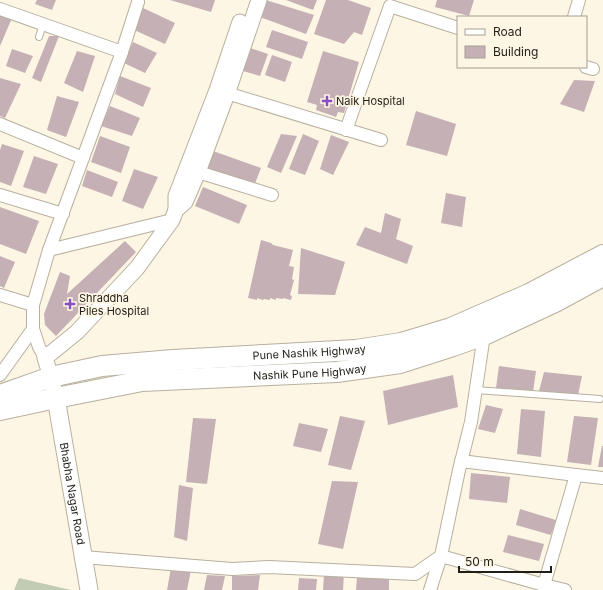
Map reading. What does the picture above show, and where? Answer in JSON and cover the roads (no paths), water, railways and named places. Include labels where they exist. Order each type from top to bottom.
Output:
[{"type":"highway","name":"Pune Nashik Highway","points":[[0,395],[51,377],[102,366],[173,360],[356,350],[401,343],[451,328],[482,315],[529,294],[603,255]]},
{"type":"highway","name":"Nashik Pune Highway","points":[[0,410],[142,381],[337,372],[400,363],[484,335],[555,302],[603,276]]},
{"type":"main road","name":"Bhabha Nagar Road","points":[[56,398],[89,590]]},
{"type":"street","points":[[44,358],[77,332],[137,268],[174,215],[185,202],[198,172],[222,92],[255,0]]},
{"type":"street","points":[[574,16],[579,0]]},
{"type":"street","points":[[56,398],[51,377],[33,329],[33,305],[49,250],[122,52],[138,2]]},
{"type":"street","points":[[346,130],[390,6],[457,28]]},
{"type":"street","points":[[0,9],[122,52]]},
{"type":"street","points":[[222,92],[381,140]]},
{"type":"street","points":[[174,215],[176,196],[222,92]]},
{"type":"street","points":[[0,124],[83,158]]},
{"type":"street","points":[[198,172],[272,195]]},
{"type":"street","points":[[0,195],[63,214]]},
{"type":"street","points":[[49,250],[174,215]]},
{"type":"street","points":[[0,295],[33,305]]},
{"type":"street","points":[[430,590],[441,556],[461,461],[471,422],[484,335],[482,315]]},
{"type":"street","points":[[0,375],[33,329]]},
{"type":"street","points":[[461,461],[603,478]]},
{"type":"street","points":[[544,585],[576,475]]},
{"type":"street","points":[[83,556],[232,569],[269,567],[415,574],[441,556]]},
{"type":"street","points":[[441,556],[565,590]]},
{"type":"lane","points":[[39,37],[43,24]]},
{"type":"lane","points":[[476,390],[600,399]]},
{"type":"place","name":"Naik Hospital","points":[[327,101]]},
{"type":"place","name":"Shraddha Piles Hospital","points":[[70,304]]}]
